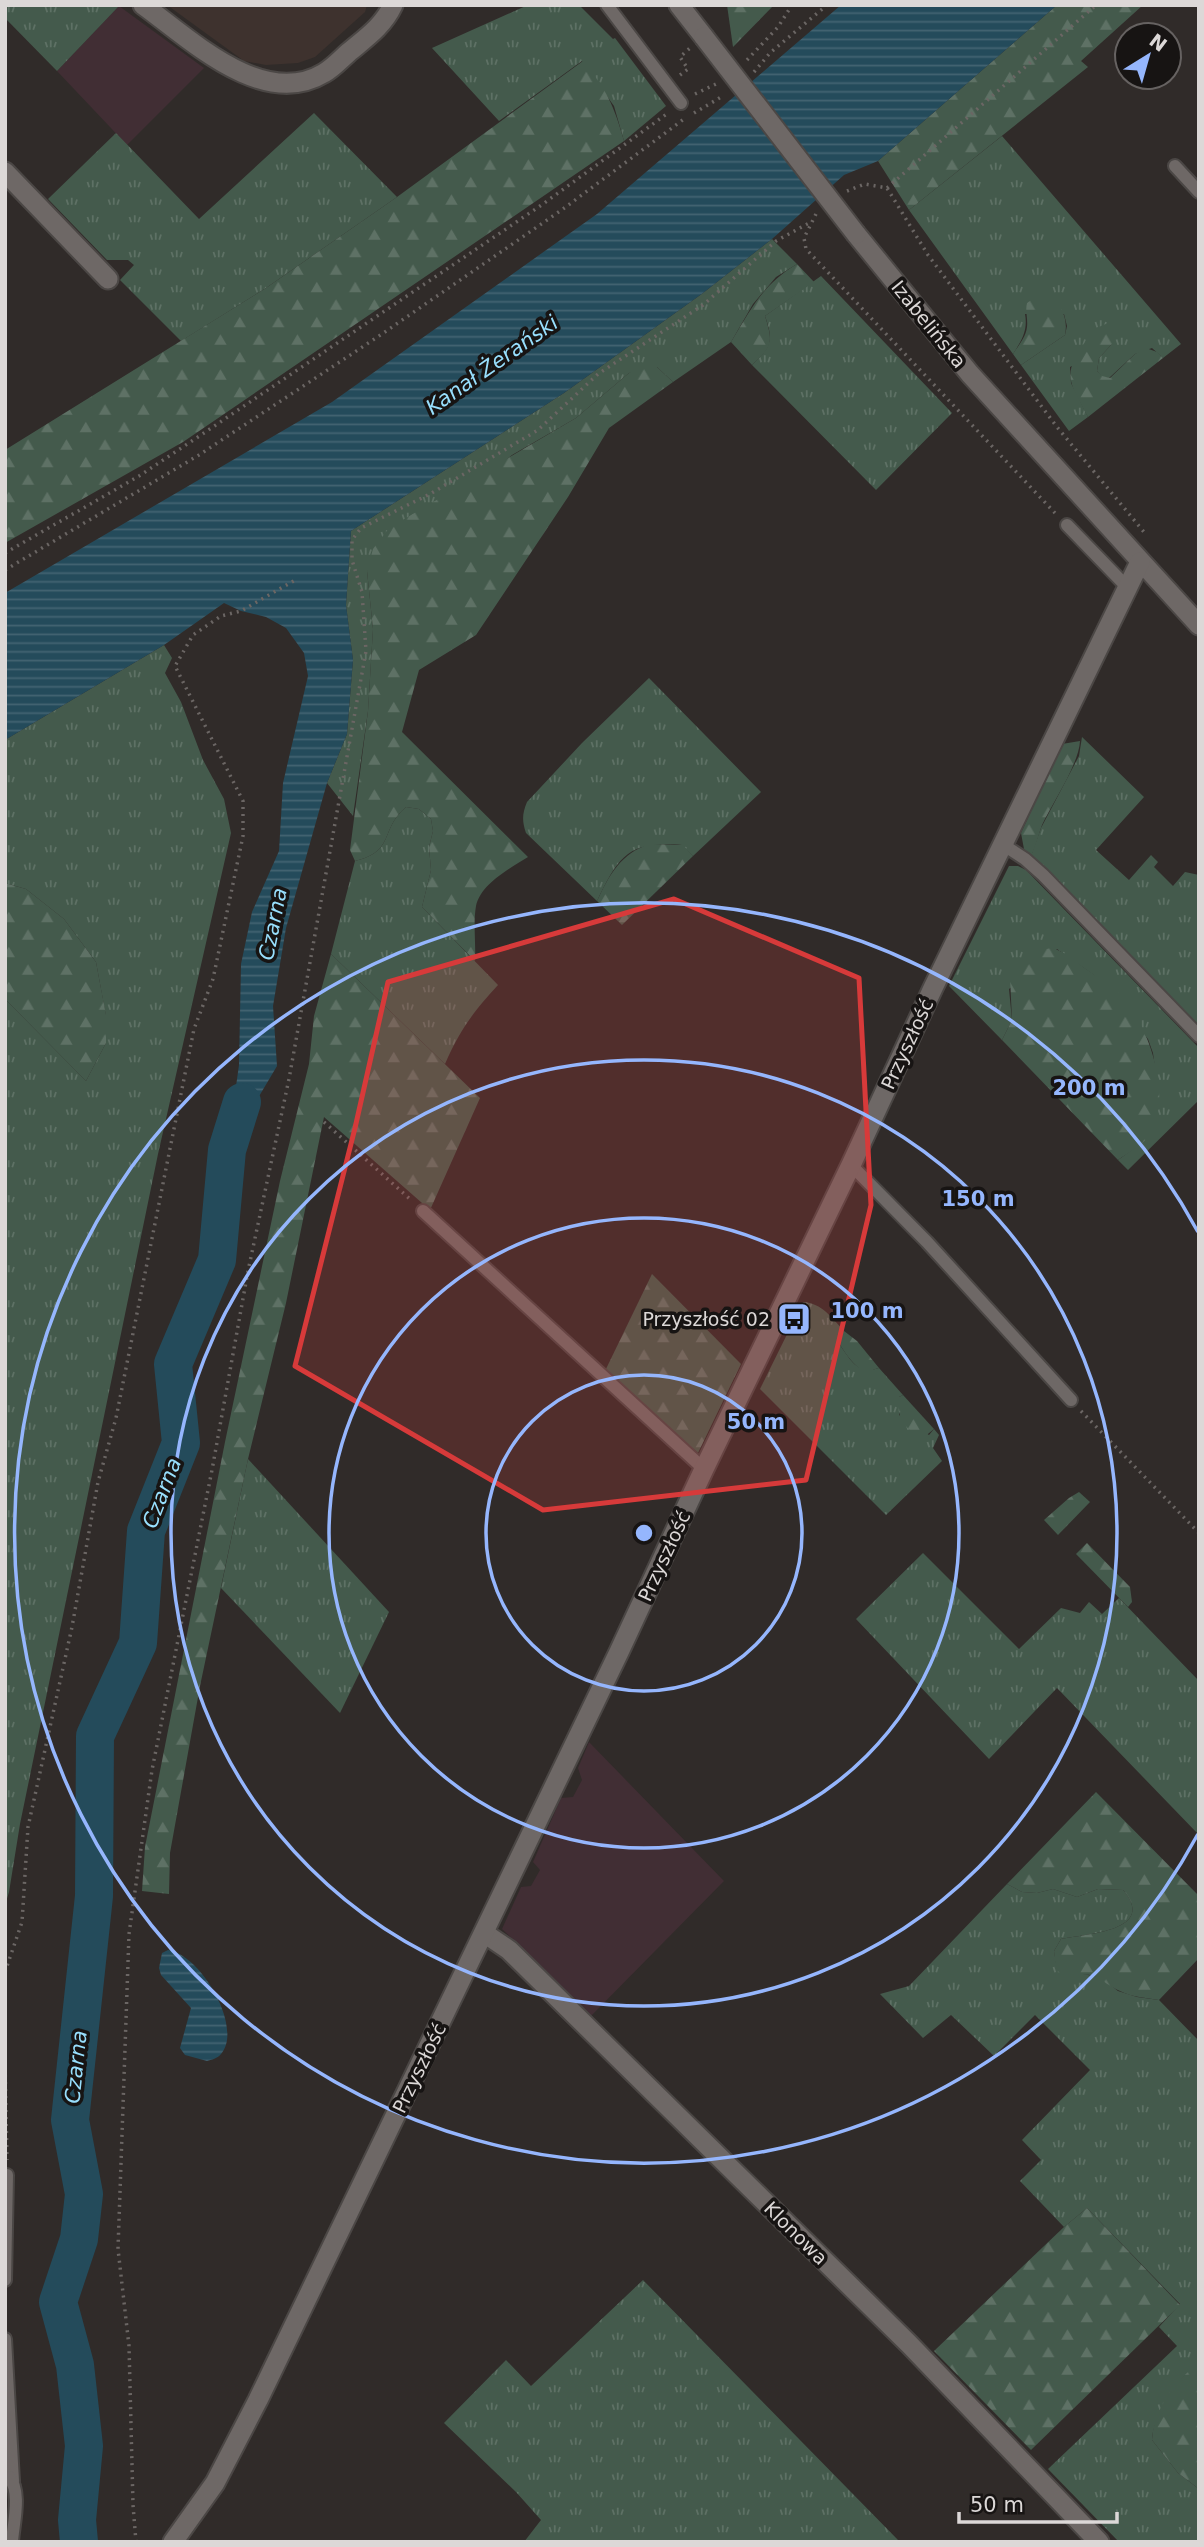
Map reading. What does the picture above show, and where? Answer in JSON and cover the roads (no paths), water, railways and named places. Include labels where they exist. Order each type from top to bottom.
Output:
[{"type":"street","points":[[143,5],[233,68],[265,82],[286,85],[325,73],[377,30],[393,5]]},
{"type":"street","name":"Izabelińska","points":[[679,5],[699,41],[970,374],[1199,625]]},
{"type":"street","points":[[5,172],[108,279]]},
{"type":"street","name":"Przyszłość","points":[[173,2542],[215,2483],[258,2400],[484,1933],[1002,844],[1140,562]]},
{"type":"street","name":"Klonowa","points":[[484,1933],[509,1950],[871,2306],[1099,2542]]},
{"type":"lane","points":[[607,5],[681,103]]},
{"type":"lane","points":[[1175,166],[1199,191]]},
{"type":"lane","points":[[1067,525],[1128,588]]},
{"type":"lane","points":[[1002,844],[1025,859],[1042,875],[1199,1036]]},
{"type":"lane","points":[[851,1165],[927,1242],[1071,1401]]},
{"type":"lane","points":[[423,1211],[704,1469]]},
{"type":"lane","points":[[5,2280],[7,2175]]},
{"type":"lane","points":[[5,2339],[9,2477],[15,2492],[12,2542]]},
{"type":"water","name":"Kanał Żerański","points":[[841,5],[1057,5],[878,161],[844,175],[772,239],[703,293],[564,393],[351,531],[346,605],[353,660],[347,734],[327,783],[286,928],[273,1006],[277,1066],[227,1150],[239,1065],[241,964],[252,912],[279,851],[283,783],[308,676],[304,653],[286,628],[266,617],[241,611],[224,603],[164,645],[5,740],[5,593],[332,402],[597,214]]},
{"type":"water","points":[[168,1950],[193,1964],[215,1993],[223,2010],[227,2042],[221,2054],[214,2059],[207,2061],[185,2055],[180,2048],[191,2008],[161,1975],[159,1968],[162,1953]]},
{"type":"waterway","name":"Czarna","points":[[79,2542],[77,2520],[84,2446],[75,2365],[58,2302],[79,2239],[84,2194],[70,2120],[94,1896],[95,1736],[138,1643],[146,1531],[181,1443],[173,1364],[217,1260],[227,1150],[242,1102]]},
{"type":"place","name":"Przyszłość 02","points":[[794,1319]]}]
